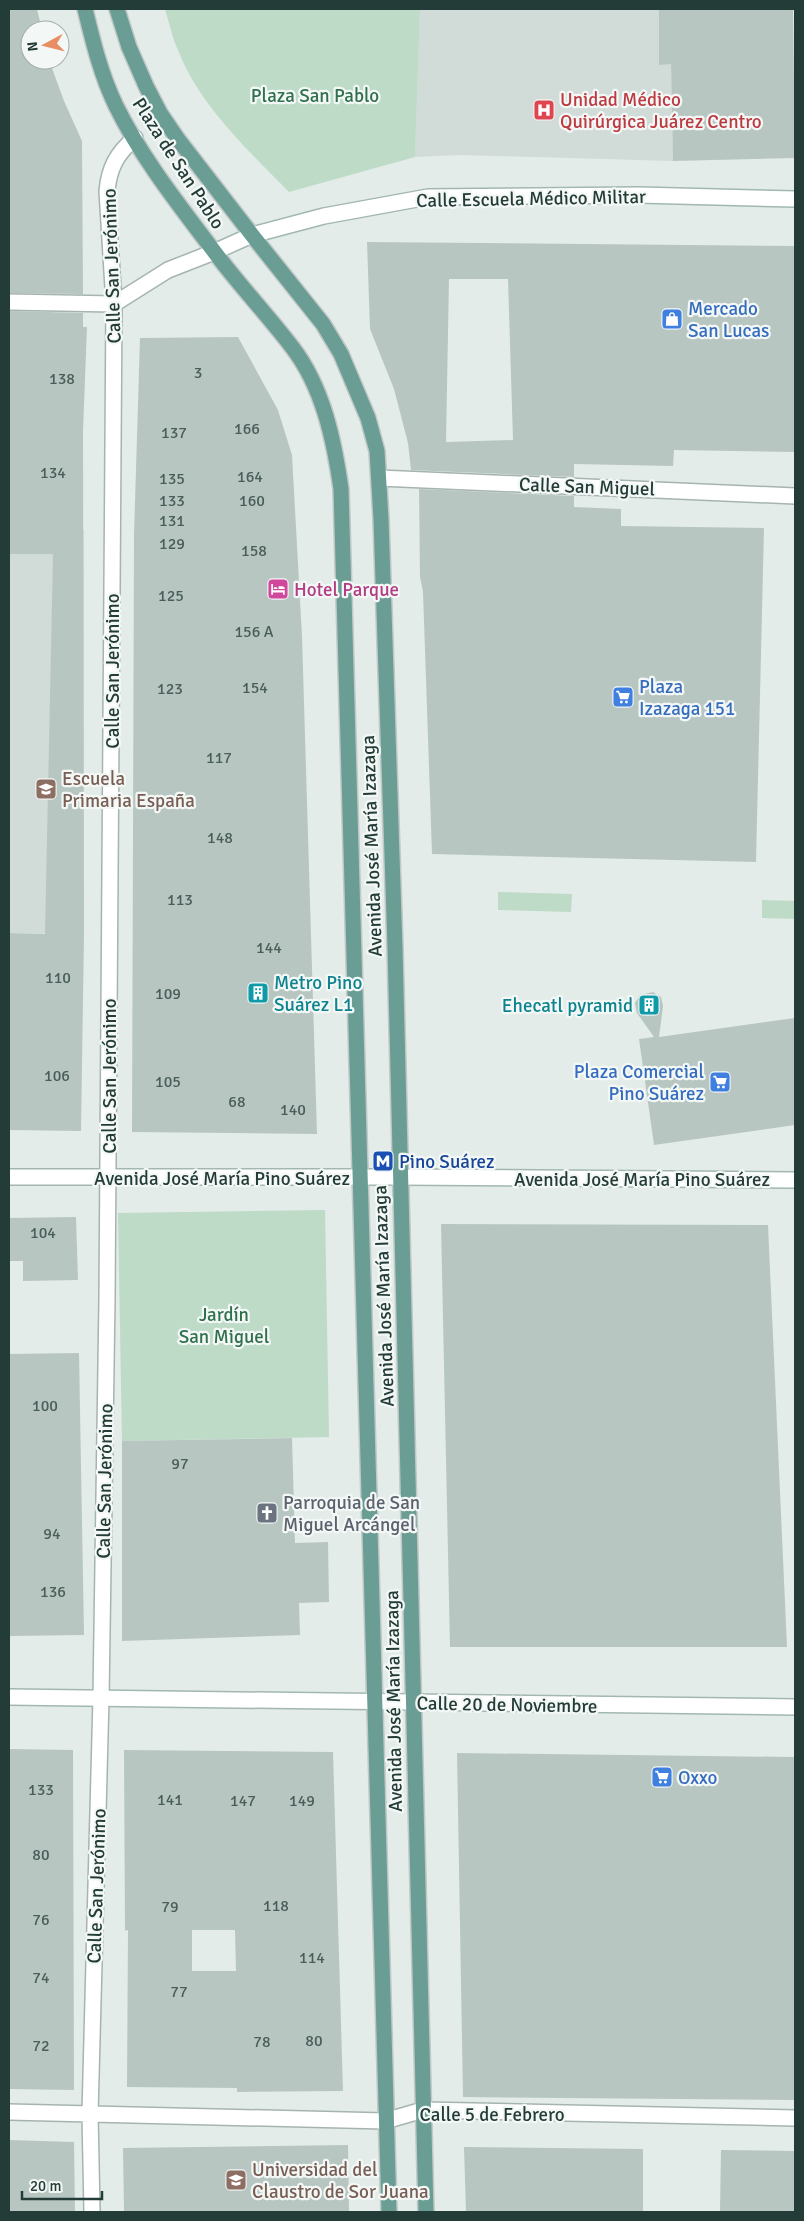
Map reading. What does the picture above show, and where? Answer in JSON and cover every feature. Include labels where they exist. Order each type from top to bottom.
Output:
[{"type":"main road","name":"Plaza de San Pablo","points":[[85,9],[99,62],[116,106],[135,138],[214,252]]},
{"type":"main road","name":"Plaza de San Pablo","points":[[117,9],[129,47],[160,113],[252,235]]},
{"type":"main road","name":"Avenida José María Izazaga","points":[[252,235],[323,324],[341,354],[368,418],[376,451],[379,478],[394,937],[426,2212]]},
{"type":"main road","name":"Avenida José María Izazaga","points":[[214,252],[293,348],[309,375],[331,432],[337,460],[342,508],[389,2212]]},
{"type":"street","name":"Calle San Jerónimo","points":[[92,2212],[90,2114],[101,1698],[108,1178],[114,304],[107,191],[108,174],[114,160],[123,148],[135,138]]},
{"type":"street","name":"Calle Escuela Médico Militar","points":[[114,304],[168,270],[252,235],[324,216],[428,197],[639,195],[795,199]]},
{"type":"street","points":[[9,302],[114,304]]},
{"type":"street","name":"Calle San Miguel","points":[[379,478],[795,496]]},
{"type":"street","name":"Avenida José María Pino Suárez","points":[[9,1177],[795,1180]]},
{"type":"street","name":"Calle 20 de Noviembre","points":[[9,1697],[795,1707]]},
{"type":"street","name":"Calle 5 de Febrero","points":[[9,2112],[385,2120],[423,2110],[795,2118]]},
{"type":"shaded area","name":"Unidad Médico Quirúrgica Juárez Centro","points":[[420,9],[671,9],[659,10],[659,64],[671,64],[673,161],[460,155],[415,157]]},
{"type":"shaded area","name":"Escuela Primaria España","points":[[9,454],[23,454],[23,530],[84,530],[84,934],[9,933]]},
{"type":"green space","name":"Plaza San Pablo","points":[[165,9],[420,9],[415,157],[289,192],[226,126],[198,89],[176,45]]},
{"type":"green space","points":[[498,892],[572,894],[571,912],[498,910]]},
{"type":"green space","points":[[762,900],[795,901],[795,919],[762,918]]},
{"type":"green space","name":"Jardín San Miguel","points":[[325,1210],[329,1437],[122,1441],[118,1213]]},
{"type":"building","points":[[9,9],[37,9],[40,20],[20,20],[20,70],[53,70],[82,141],[83,294],[9,293]]},
{"type":"building","points":[[659,9],[793,9],[795,158],[673,161],[671,64],[659,65]]},
{"type":"building","points":[[367,242],[795,246],[795,452],[674,450],[673,466],[574,464],[574,477],[411,470],[408,443],[394,389],[370,329]],"holes":[[[449,279],[508,279],[513,440],[446,442]]]},
{"type":"building","points":[[9,311],[83,313],[83,327],[87,327],[83,431],[84,934],[81,1131],[9,1130],[9,933],[45,934],[53,554],[9,554]]},
{"type":"building","points":[[238,337],[278,410],[292,455],[302,636],[317,1134],[132,1132],[134,535],[140,338]]},
{"type":"building","name":"Plaza Izazaga 151","points":[[419,489],[574,496],[574,507],[621,509],[621,526],[764,528],[756,862],[432,854],[423,592],[420,577]]},
{"type":"building","name":"Plaza Comercial Pino Suárez","points":[[653,992],[661,997],[663,1006],[659,1037],[795,1018],[795,1125],[654,1145],[639,1039],[654,1037],[637,1013],[635,1003],[640,995]]},
{"type":"building","points":[[76,1217],[78,1280],[23,1281],[23,1261],[9,1261],[9,1218]]},
{"type":"building","points":[[441,1224],[768,1225],[787,1647],[450,1647]]},
{"type":"building","points":[[79,1353],[84,1635],[9,1636],[9,1354]]},
{"type":"building","points":[[292,1438],[295,1543],[328,1542],[329,1602],[299,1603],[300,1635],[122,1641],[122,1441]]},
{"type":"building","points":[[9,1749],[73,1750],[74,2090],[9,2089]]},
{"type":"building","points":[[124,1750],[333,1752],[343,2091],[237,2092],[237,2088],[127,2087],[128,1930],[125,1931]],"holes":[[[192,1930],[235,1930],[236,1971],[192,1971]]]},
{"type":"building","points":[[457,1753],[794,1757],[795,2100],[463,2097]]},
{"type":"building","points":[[9,2140],[74,2142],[75,2212],[9,2212]]},
{"type":"building","name":"Universidad del Claustro de Sor Juana","points":[[348,2145],[349,2212],[124,2212],[123,2148]]},
{"type":"building","points":[[464,2147],[643,2149],[643,2212],[466,2212]]},
{"type":"building","points":[[721,2150],[795,2151],[795,2212],[720,2212]]},
{"type":"place","name":"Unidad Médico Quirúrgica Juárez Centro","points":[[544,110]]},
{"type":"place","name":"Mercado San Lucas","points":[[672,319]]},
{"type":"place","name":"Hotel Parque","points":[[278,589]]},
{"type":"place","name":"Plaza Izazaga 151","points":[[623,697]]},
{"type":"place","name":"Escuela Primaria España","points":[[46,789]]},
{"type":"place","name":"Metro Pino Suárez L1","points":[[258,993]]},
{"type":"place","name":"Ehecatl pyramid","points":[[649,1005]]},
{"type":"place","name":"Plaza Comercial Pino Suárez","points":[[720,1082]]},
{"type":"place","name":"Pino Suárez","points":[[383,1161]]},
{"type":"place","name":"Parroquia de San Miguel Arcángel","points":[[267,1513]]},
{"type":"place","name":"Oxxo","points":[[662,1777]]},
{"type":"place","name":"Universidad del Claustro de Sor Juana","points":[[236,2180]]}]
